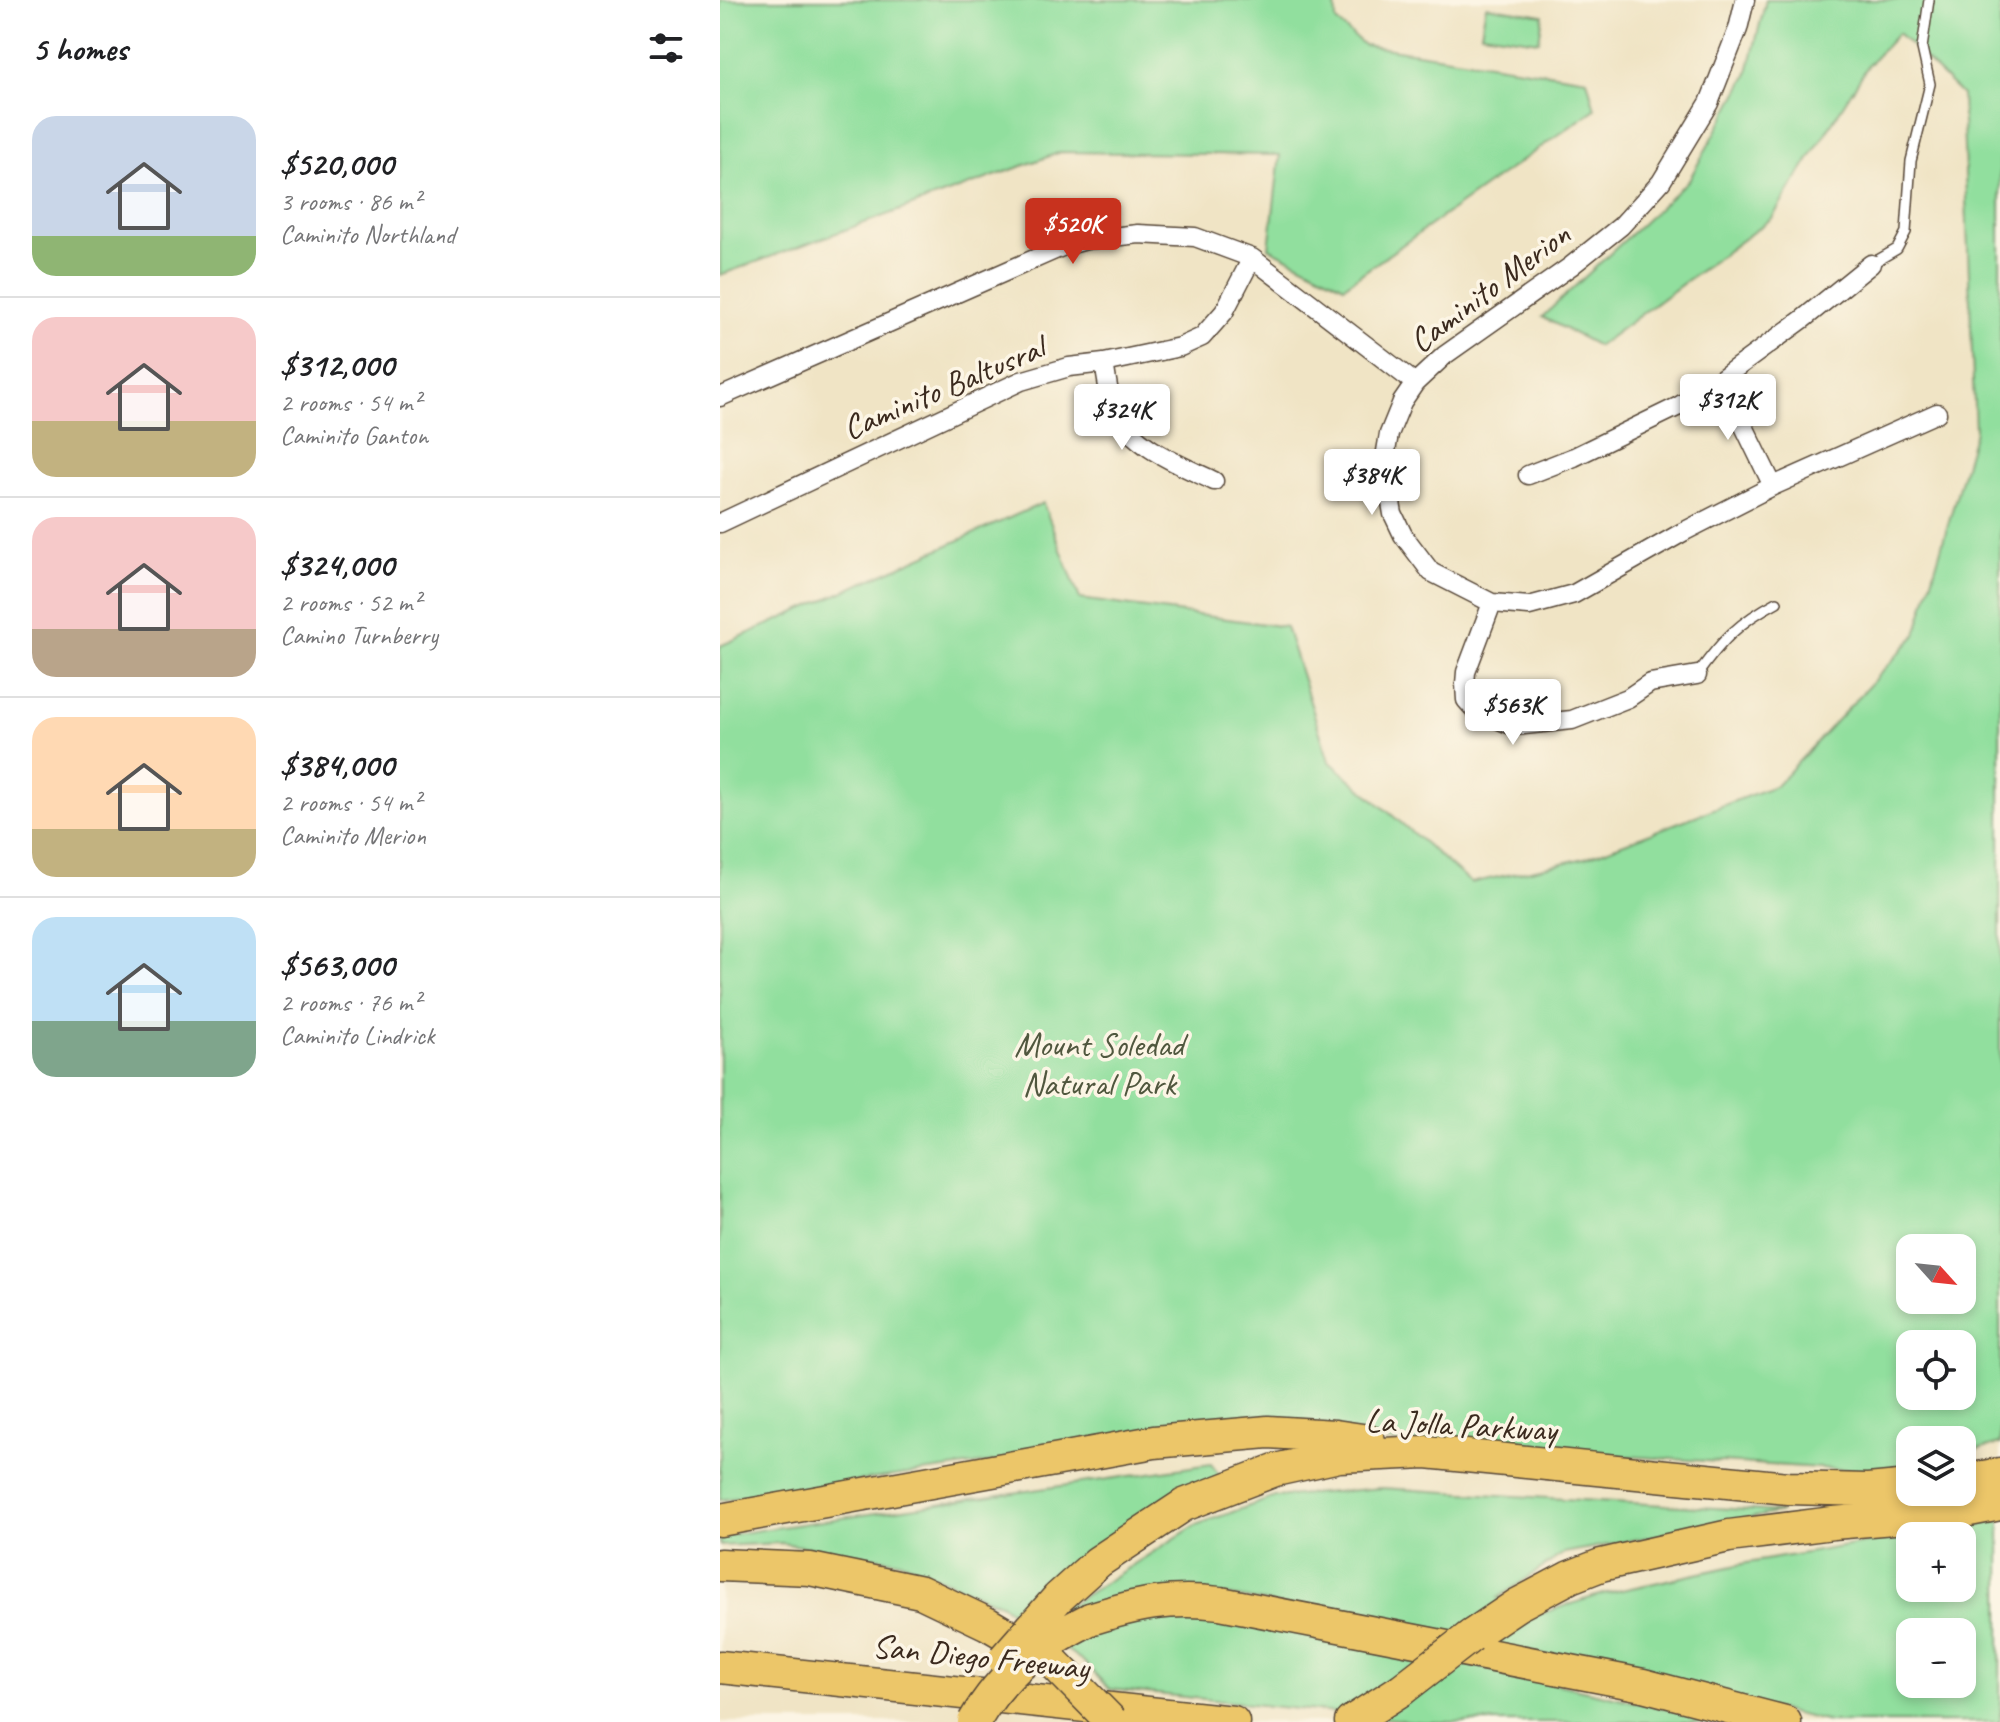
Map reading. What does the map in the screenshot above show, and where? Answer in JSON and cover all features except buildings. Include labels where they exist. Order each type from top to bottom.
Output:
[{"type":"highway","points":[[720,1520],[1154,1442],[1268,1432],[1335,1436],[1487,1459]]},
{"type":"highway","name":"La Jolla Parkway","points":[[964,1722],[1003,1660],[1058,1598],[1098,1562],[1184,1505],[1275,1470],[1339,1456],[1426,1452],[1788,1488],[1868,1490],[1896,1487]]},
{"type":"highway","points":[[1976,1478],[2000,1474]]},
{"type":"highway","points":[[1360,1722],[1471,1636],[1517,1605],[1570,1577],[1601,1565],[1729,1536],[1954,1513],[2000,1504]]},
{"type":"highway","points":[[720,1565],[810,1569],[921,1592],[988,1624],[1053,1662],[1112,1722]]},
{"type":"highway","points":[[974,1722],[999,1687],[1045,1643],[1090,1619],[1164,1601],[1191,1599],[1643,1685],[1785,1722]]},
{"type":"highway","name":"San Diego Freeway","points":[[720,1667],[1233,1722]]},
{"type":"highway","points":[[1351,1722],[1401,1690]]},
{"type":"street","name":"Caminito Merion","points":[[1745,0],[1738,29],[1709,103],[1661,182],[1621,226],[1571,266],[1445,355],[1415,383],[1402,402],[1389,434],[1384,463],[1393,514],[1403,535],[1431,572],[1492,603],[1529,606],[1574,594],[1683,532],[1773,486],[1937,413]]},
{"type":"street","points":[[720,397],[1064,246],[1086,240],[1138,234],[1195,237],[1252,258],[1415,383]]},
{"type":"street","name":"Caminito Baltusral","points":[[720,523],[1021,381],[1069,367],[1180,347],[1202,337],[1224,312],[1252,258]]},
{"type":"street","points":[[1528,475],[1574,457],[1679,406],[1803,319],[1871,264]]},
{"type":"street","points":[[1104,363],[1114,410],[1124,425],[1152,452],[1214,481]]},
{"type":"street","points":[[1721,379],[1773,486]]},
{"type":"street","points":[[1492,603],[1466,672],[1466,700],[1475,710],[1514,726],[1572,720],[1628,698],[1650,683],[1697,675]]},
{"type":"lane","points":[[1871,264],[1897,249],[1906,232],[1911,161],[1930,84],[1922,48],[1929,0]]},
{"type":"lane","points":[[1697,675],[1732,631],[1777,602]]},
{"type":"green space","points":[[720,0],[1335,0],[1336,21],[1364,45],[1587,79],[1595,109],[1344,286],[1269,248],[1280,155],[1061,152],[720,275]]},
{"type":"green space","name":"Mount Soledad Natural Park","points":[[1766,0],[2000,0],[2000,1444],[1976,1450],[1976,1426],[1896,1426],[1896,1469],[1884,1472],[1219,1431],[720,1500],[720,646],[1043,503],[1080,599],[1286,627],[1329,761],[1471,883],[1585,858],[1777,785],[1916,635],[1975,431],[1962,95],[1898,33],[1869,64],[1772,218],[1598,346],[1542,317],[1689,180],[1747,76]]},
{"type":"green space","points":[[1486,6],[1543,15],[1539,41],[1481,33]]},
{"type":"green space","points":[[1211,1464],[1221,1477],[1043,1585],[1071,1604],[1196,1525],[1275,1497],[1381,1488],[1781,1512],[1564,1553],[1498,1598],[1543,1613],[1603,1594],[1747,1563],[1896,1538],[1896,1602],[1976,1602],[1976,1524],[2000,1520],[2000,1722],[1830,1722],[1521,1650],[1226,1595],[1131,1619],[1194,1616],[1259,1622],[1383,1645],[1724,1722],[1421,1722],[1109,1689],[1084,1662],[1002,1605],[900,1561],[781,1543],[720,1546],[720,1536]]}]
